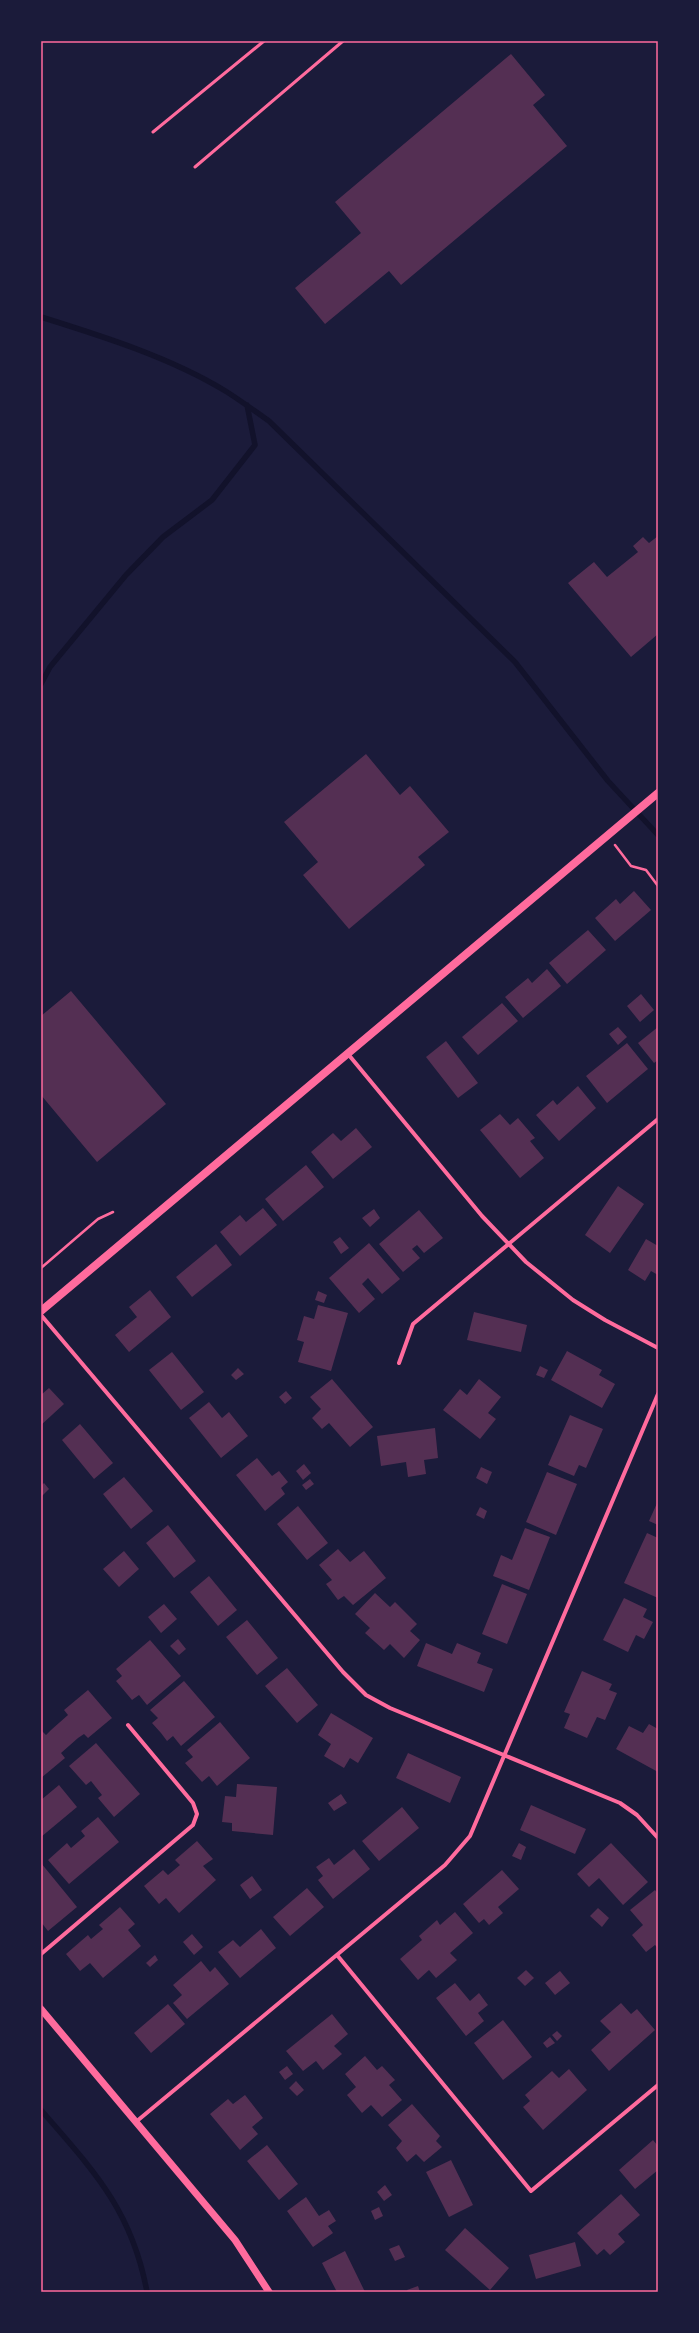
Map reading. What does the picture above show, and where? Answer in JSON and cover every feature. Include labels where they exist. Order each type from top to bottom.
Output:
[{"type":"main road","points":[[41,1311],[658,793]]},
{"type":"street","points":[[348,1054],[482,1216],[526,1262],[574,1300],[625,1332],[658,1348]]},
{"type":"street","points":[[399,1362],[413,1324],[658,1119]]},
{"type":"street","points":[[41,1315],[343,1672],[366,1695],[390,1708],[620,1803],[637,1815],[658,1838]]},
{"type":"street","points":[[137,2121],[337,1955],[458,1852],[470,1836],[506,1755],[658,1394]]},
{"type":"street","points":[[41,1954],[194,1825],[197,1814],[193,1803],[128,1725]]},
{"type":"street","points":[[337,1955],[531,2191],[658,2085]]},
{"type":"street","points":[[41,2009],[137,2121],[235,2240],[268,2292]]},
{"type":"lane","points":[[153,132],[264,41]]},
{"type":"lane","points":[[195,167],[343,41]]},
{"type":"path","points":[[607,835],[631,866],[646,870],[658,886]]},
{"type":"path","points":[[41,1268],[98,1219],[112,1212]]},
{"type":"building","points":[[511,54],[545,95],[533,105],[567,146],[401,285],[389,271],[325,324],[295,288],[361,233],[335,202]]},
{"type":"building","points":[[658,536],[658,634],[631,657],[568,583],[594,562],[607,577],[638,552],[633,546],[643,537],[649,543]]},
{"type":"building","points":[[366,754],[400,795],[410,786],[449,832],[418,857],[425,865],[349,929],[303,875],[318,862],[284,822]]},
{"type":"building","points":[[634,891],[651,910],[615,941],[595,918],[616,899],[620,904]]},
{"type":"building","points":[[588,930],[606,950],[567,984],[549,963]]},
{"type":"building","points":[[547,969],[561,986],[523,1018],[505,997],[528,978],[532,983]]},
{"type":"building","points":[[71,991],[166,1104],[97,1162],[41,1095],[41,1016]]},
{"type":"building","points":[[641,994],[654,1010],[640,1022],[627,1006]]},
{"type":"building","points":[[502,1003],[518,1021],[478,1055],[462,1037]]},
{"type":"building","points":[[618,1027],[627,1037],[618,1045],[609,1034]]},
{"type":"building","points":[[658,1027],[658,1060],[654,1063],[638,1043]]},
{"type":"building","points":[[446,1041],[478,1083],[458,1098],[426,1057]]},
{"type":"building","points":[[627,1043],[648,1069],[607,1103],[586,1076]]},
{"type":"building","points":[[578,1086],[596,1108],[559,1141],[536,1115],[553,1100],[557,1105]]},
{"type":"building","points":[[500,1114],[510,1125],[518,1118],[535,1138],[530,1141],[544,1158],[520,1178],[480,1130]]},
{"type":"building","points":[[356,1128],[372,1147],[333,1179],[311,1152],[333,1133],[341,1141]]},
{"type":"building","points":[[306,1165],[324,1187],[283,1221],[265,1199]]},
{"type":"building","points":[[618,1186],[644,1204],[610,1253],[585,1235]]},
{"type":"building","points":[[263,1208],[277,1225],[240,1256],[220,1232],[240,1215],[246,1222]]},
{"type":"building","points":[[374,1209],[380,1218],[370,1227],[362,1218]]},
{"type":"building","points":[[419,1210],[443,1238],[424,1253],[417,1245],[412,1249],[420,1258],[403,1272],[379,1244]]},
{"type":"building","points":[[340,1237],[349,1248],[341,1254],[333,1242]]},
{"type":"building","points":[[646,1239],[658,1246],[658,1275],[651,1271],[645,1281],[628,1270]]},
{"type":"building","points":[[369,1243],[400,1279],[382,1294],[368,1278],[362,1284],[375,1299],[359,1313],[329,1278]]},
{"type":"building","points":[[216,1244],[232,1265],[192,1297],[176,1277]]},
{"type":"building","points":[[150,1290],[171,1317],[129,1352],[115,1335],[137,1317],[129,1307]]},
{"type":"building","points":[[318,1291],[327,1295],[324,1303],[315,1300]]},
{"type":"building","points":[[318,1305],[348,1313],[331,1371],[298,1362],[304,1342],[297,1340],[304,1316],[314,1319]]},
{"type":"building","points":[[474,1312],[527,1325],[521,1352],[467,1340]]},
{"type":"building","points":[[567,1351],[602,1370],[599,1375],[615,1384],[602,1408],[551,1380]]},
{"type":"building","points":[[172,1352],[204,1392],[181,1410],[149,1370]]},
{"type":"building","points":[[540,1366],[548,1370],[544,1378],[536,1375]]},
{"type":"building","points":[[238,1368],[244,1374],[236,1380],[231,1375]]},
{"type":"building","points":[[332,1379],[373,1427],[350,1447],[329,1423],[322,1429],[312,1418],[321,1409],[310,1397]]},
{"type":"building","points":[[479,1379],[501,1397],[488,1413],[496,1419],[480,1439],[443,1410],[460,1389],[467,1395]]},
{"type":"building","points":[[49,1388],[64,1404],[41,1425],[41,1395]]},
{"type":"building","points":[[286,1391],[292,1398],[285,1404],[279,1397]]},
{"type":"building","points":[[209,1402],[222,1418],[229,1412],[248,1436],[221,1458],[189,1418]]},
{"type":"building","points":[[570,1415],[603,1429],[586,1468],[579,1465],[574,1476],[548,1465]]},
{"type":"building","points":[[80,1424],[113,1463],[94,1479],[62,1440]]},
{"type":"building","points":[[435,1428],[438,1458],[424,1460],[426,1474],[408,1477],[406,1462],[381,1466],[377,1436]]},
{"type":"building","points":[[257,1458],[272,1476],[279,1471],[288,1482],[281,1488],[285,1494],[265,1511],[236,1475]]},
{"type":"building","points":[[304,1464],[311,1473],[303,1480],[296,1471]]},
{"type":"building","points":[[481,1467],[492,1472],[487,1484],[476,1478]]},
{"type":"building","points":[[547,1472],[577,1484],[556,1535],[526,1522]]},
{"type":"building","points":[[124,1477],[153,1511],[131,1529],[103,1494]]},
{"type":"building","points":[[310,1479],[314,1484],[306,1490],[302,1485]]},
{"type":"building","points":[[44,1483],[49,1489],[41,1497],[41,1486]]},
{"type":"building","points":[[658,1501],[658,1525],[649,1521]]},
{"type":"building","points":[[298,1506],[328,1543],[307,1560],[277,1524]]},
{"type":"building","points":[[480,1507],[487,1511],[484,1519],[476,1515]]},
{"type":"building","points":[[168,1525],[196,1561],[174,1578],[146,1543]]},
{"type":"building","points":[[525,1528],[550,1537],[529,1590],[493,1576],[501,1555],[512,1560]]},
{"type":"building","points":[[647,1533],[658,1538],[658,1598],[624,1583]]},
{"type":"building","points":[[338,1549],[350,1562],[364,1551],[386,1578],[353,1605],[344,1596],[338,1600],[326,1584],[332,1580],[319,1565]]},
{"type":"building","points":[[124,1551],[139,1569],[119,1587],[103,1569]]},
{"type":"building","points":[[209,1576],[237,1610],[218,1626],[190,1592]]},
{"type":"building","points":[[502,1584],[527,1594],[507,1644],[482,1634]]},
{"type":"building","points":[[375,1593],[390,1607],[395,1602],[417,1624],[410,1631],[420,1640],[404,1658],[390,1644],[384,1650],[365,1633],[370,1628],[355,1614]]},
{"type":"building","points":[[624,1598],[647,1609],[643,1617],[653,1622],[644,1639],[636,1635],[628,1652],[603,1640]]},
{"type":"building","points":[[164,1604],[177,1619],[161,1633],[148,1617]]},
{"type":"building","points":[[247,1620],[278,1658],[257,1675],[226,1637]]},
{"type":"building","points":[[178,1639],[186,1649],[179,1655],[170,1646]]},
{"type":"building","points":[[150,1640],[181,1676],[147,1705],[139,1695],[132,1700],[116,1681],[122,1676],[116,1669]]},
{"type":"building","points":[[426,1643],[452,1654],[457,1643],[481,1653],[477,1663],[493,1669],[484,1692],[417,1666]]},
{"type":"building","points":[[287,1668],[318,1705],[297,1723],[265,1686]]},
{"type":"building","points":[[582,1671],[612,1684],[609,1690],[617,1693],[605,1720],[597,1717],[587,1738],[564,1728],[570,1714],[564,1712]]},
{"type":"building","points":[[184,1681],[215,1717],[181,1746],[173,1736],[167,1741],[152,1723],[158,1718],[150,1710]]},
{"type":"building","points":[[88,1690],[112,1718],[88,1738],[84,1734],[78,1738],[61,1753],[65,1758],[41,1778],[41,1730],[46,1735],[68,1715],[64,1710]]},
{"type":"building","points":[[331,1713],[373,1738],[358,1763],[350,1758],[344,1768],[324,1756],[331,1744],[318,1735]]},
{"type":"building","points":[[220,1722],[250,1758],[217,1786],[209,1776],[202,1782],[185,1763],[193,1757],[187,1750]]},
{"type":"building","points":[[649,1724],[658,1729],[658,1772],[616,1749],[629,1726],[643,1733]]},
{"type":"building","points":[[96,1743],[140,1794],[114,1817],[98,1798],[102,1795],[91,1781],[86,1785],[69,1766]]},
{"type":"building","points":[[408,1753],[461,1777],[450,1803],[396,1778]]},
{"type":"building","points":[[237,1784],[277,1787],[273,1835],[232,1831],[232,1823],[222,1822],[225,1796],[236,1797]]},
{"type":"building","points":[[59,1785],[77,1807],[41,1837],[41,1800]]},
{"type":"building","points":[[341,1794],[347,1803],[334,1811],[328,1803]]},
{"type":"building","points":[[531,1805],[586,1829],[575,1854],[520,1830]]},
{"type":"building","points":[[402,1807],[419,1828],[379,1861],[362,1841]]},
{"type":"building","points":[[98,1817],[119,1842],[69,1884],[48,1860],[67,1843],[71,1848],[85,1836],[81,1831]]},
{"type":"building","points":[[197,1841],[213,1859],[203,1866],[216,1880],[179,1913],[166,1898],[159,1904],[144,1886],[163,1870],[168,1875],[180,1865],[175,1860]]},
{"type":"building","points":[[519,1843],[526,1847],[521,1860],[512,1856]]},
{"type":"building","points":[[611,1843],[648,1882],[623,1905],[599,1878],[589,1887],[577,1874]]},
{"type":"building","points":[[354,1849],[370,1869],[333,1899],[318,1880],[323,1876],[316,1867],[329,1858],[334,1865]]},
{"type":"building","points":[[41,1863],[77,1907],[48,1931],[41,1922]]},
{"type":"building","points":[[502,1870],[519,1889],[498,1907],[503,1913],[489,1925],[484,1919],[479,1923],[463,1904]]},
{"type":"building","points":[[252,1876],[262,1890],[250,1899],[240,1885]]},
{"type":"building","points":[[307,1888],[324,1907],[290,1936],[273,1917]]},
{"type":"building","points":[[655,1890],[658,1894],[658,1948],[655,1945],[646,1952],[632,1935],[643,1925],[630,1910]]},
{"type":"building","points":[[120,1907],[135,1924],[128,1930],[141,1946],[103,1978],[90,1963],[80,1971],[66,1954],[88,1935],[91,1939],[103,1929],[99,1925]]},
{"type":"building","points":[[598,1908],[609,1918],[602,1927],[590,1916]]},
{"type":"building","points":[[455,1912],[473,1933],[450,1953],[457,1960],[436,1978],[429,1970],[418,1980],[400,1959],[422,1940],[419,1936],[437,1920],[440,1925]]},
{"type":"building","points":[[261,1929],[276,1948],[240,1978],[218,1952],[233,1940],[240,1947]]},
{"type":"building","points":[[192,1934],[203,1947],[194,1955],[183,1942]]},
{"type":"building","points":[[155,1955],[158,1960],[150,1967],[146,1963]]},
{"type":"building","points":[[201,1961],[210,1972],[215,1967],[229,1984],[187,2019],[173,2003],[182,1995],[173,1985]]},
{"type":"building","points":[[526,1970],[534,1978],[525,1986],[517,1978]]},
{"type":"building","points":[[560,1971],[570,1983],[555,1995],[545,1983]]},
{"type":"building","points":[[455,1983],[470,2001],[479,1993],[488,2005],[478,2013],[484,2021],[466,2036],[436,1998]]},
{"type":"building","points":[[621,2003],[631,2014],[637,2009],[655,2030],[609,2071],[591,2050],[611,2032],[600,2021]]},
{"type":"building","points":[[168,2004],[185,2024],[151,2053],[134,2033]]},
{"type":"building","points":[[332,2014],[348,2034],[334,2046],[342,2054],[323,2070],[316,2061],[303,2071],[286,2051]]},
{"type":"building","points":[[503,2020],[532,2057],[503,2080],[474,2043]]},
{"type":"building","points":[[557,2031],[562,2036],[557,2041],[552,2035]]},
{"type":"building","points":[[550,2037],[555,2043],[547,2048],[543,2043]]},
{"type":"building","points":[[365,2056],[377,2070],[382,2066],[395,2080],[389,2085],[402,2100],[382,2117],[371,2105],[362,2113],[347,2095],[356,2087],[345,2074]]},
{"type":"building","points":[[287,2066],[293,2074],[285,2080],[279,2072]]},
{"type":"building","points":[[569,2069],[587,2090],[543,2130],[523,2107],[530,2101],[525,2095],[552,2071],[559,2078]]},
{"type":"building","points":[[296,2081],[304,2090],[297,2096],[289,2088]]},
{"type":"building","points":[[245,2095],[263,2118],[252,2127],[258,2134],[240,2150],[210,2114],[228,2099],[233,2104]]},
{"type":"building","points":[[412,2104],[440,2136],[436,2141],[442,2147],[424,2162],[416,2154],[407,2162],[396,2148],[402,2141],[388,2125]]},
{"type":"building","points":[[653,2140],[658,2146],[658,2170],[635,2189],[619,2170]]},
{"type":"building","points":[[267,2145],[298,2184],[279,2200],[247,2161]]},
{"type":"building","points":[[451,2160],[473,2205],[449,2217],[426,2172]]},
{"type":"building","points":[[385,2185],[392,2195],[384,2201],[377,2192]]},
{"type":"building","points":[[621,2194],[640,2215],[618,2234],[625,2242],[610,2255],[604,2249],[597,2255],[577,2233]]},
{"type":"building","points":[[306,2197],[319,2216],[329,2210],[336,2221],[328,2226],[333,2233],[313,2247],[287,2211]]},
{"type":"building","points":[[379,2207],[383,2216],[375,2220],[371,2211]]},
{"type":"building","points":[[465,2228],[509,2268],[490,2290],[445,2250]]},
{"type":"building","points":[[575,2242],[581,2266],[536,2279],[529,2255]]},
{"type":"building","points":[[399,2245],[405,2257],[395,2261],[389,2249]]},
{"type":"building","points":[[345,2251],[365,2292],[337,2292],[322,2263]]},
{"type":"building","points":[[418,2286],[420,2292],[408,2292],[407,2290]]},
{"type":"waterway","points":[[41,317],[112,340],[160,358],[227,392],[269,421],[515,662],[608,781],[658,835]]},
{"type":"waterway","points":[[41,684],[50,667],[126,575],[163,537],[212,500],[255,445],[247,405]]},
{"type":"waterway","points":[[41,2110],[93,2172],[121,2214],[140,2263],[147,2292]]}]
